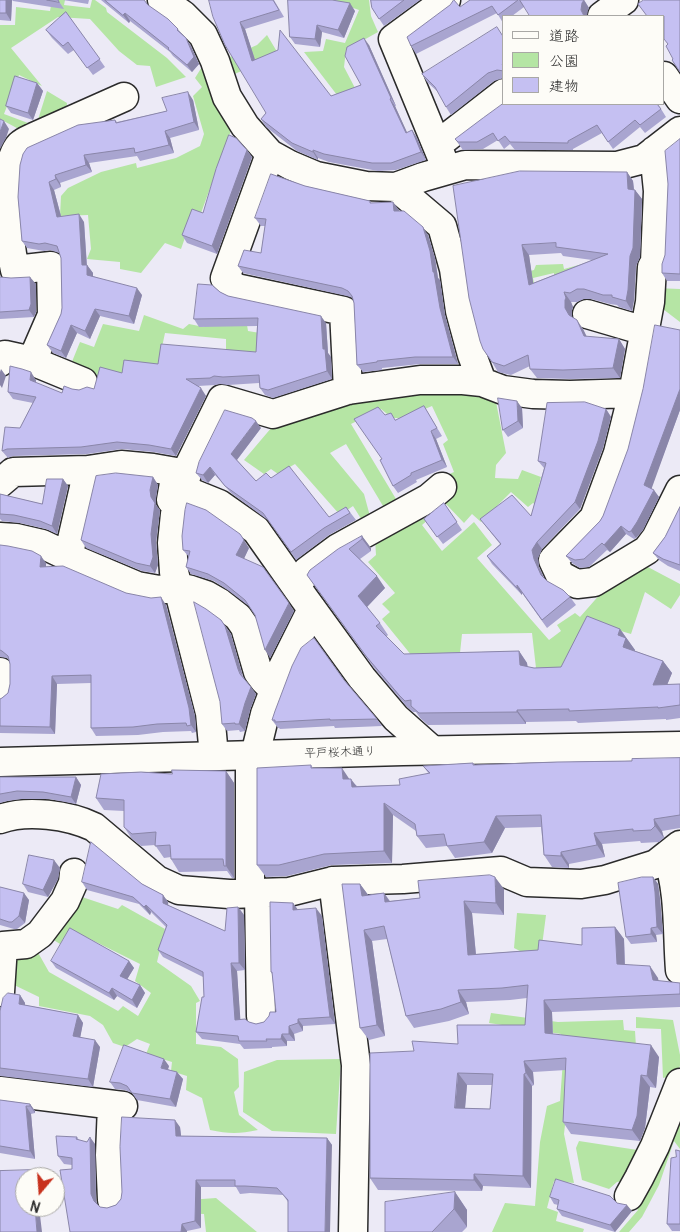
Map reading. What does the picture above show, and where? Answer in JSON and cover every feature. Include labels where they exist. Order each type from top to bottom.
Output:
[{"type":"street","points":[[162,0],[183,15],[203,35],[227,97],[244,126],[270,154],[316,176],[366,186],[396,187],[465,165],[617,166],[644,159],[680,131]]},
{"type":"street","points":[[446,0],[392,40],[448,170]]},
{"type":"street","points":[[665,77],[680,99]]},
{"type":"street","points":[[437,145],[502,95]]},
{"type":"street","points":[[32,361],[52,315],[51,266],[15,270],[10,244],[7,196],[9,172],[13,156],[20,145],[34,137],[124,97]]},
{"type":"street","points":[[654,151],[658,191],[655,262],[652,267],[650,302],[633,393],[618,453],[594,518],[553,560],[560,575],[576,584],[594,582],[647,550],[656,538],[680,490]]},
{"type":"street","points":[[270,154],[225,278],[236,288],[344,311],[348,390]]},
{"type":"street","points":[[396,187],[442,226],[454,269],[460,311],[472,355],[482,382]]},
{"type":"street","points":[[587,314],[647,320]]},
{"type":"street","points":[[0,362],[5,355],[32,361],[83,382]]},
{"type":"street","points":[[214,756],[210,713],[174,572],[172,543],[179,501],[190,464],[222,399],[273,414],[348,390],[420,380],[482,382],[503,390],[533,394],[633,393]]},
{"type":"street","points":[[0,483],[13,472],[88,470],[121,466],[153,468],[176,472],[169,512],[179,501]]},
{"type":"street","points":[[68,557],[88,470]]},
{"type":"street","points":[[296,586],[307,571],[338,548],[429,498],[442,487]]},
{"type":"street","points":[[179,501],[219,504],[256,530],[362,678],[396,718],[432,750]]},
{"type":"street","points":[[0,537],[16,538],[42,544],[137,586],[160,590],[178,587],[206,595],[238,617],[245,627],[258,672],[274,690]]},
{"type":"street","points":[[261,1016],[254,893],[253,755],[283,667],[312,609]]},
{"type":"street","points":[[0,672],[0,692]]},
{"type":"street","name":"平戸桜木通り","points":[[0,762],[432,750],[680,746]]},
{"type":"street","points":[[0,819],[21,815],[44,815],[82,821],[94,827],[157,880],[167,886],[179,890],[206,893],[288,892],[333,881],[403,879],[501,871],[527,882],[581,884],[635,872],[656,864],[673,850]]},
{"type":"street","points":[[673,850],[672,870],[680,970]]},
{"type":"street","points":[[0,992],[3,946],[26,944],[40,934],[65,901],[73,883],[74,873]]},
{"type":"street","points":[[333,881],[356,1065],[353,1232]]},
{"type":"street","points":[[629,1196],[655,1146],[680,1084]]},
{"type":"street","points":[[0,1091],[118,1105],[110,1154],[112,1200]]},
{"type":"green space","points":[[52,0],[65,0],[64,5],[90,8],[92,0],[95,0],[106,8],[107,12],[167,58],[186,77],[156,87],[150,66],[137,65],[119,51],[90,19],[58,17],[11,48],[42,86],[19,75],[4,114],[36,126],[47,91],[67,103],[65,117],[28,134],[0,119],[0,25],[15,25],[16,7],[50,11]]},
{"type":"green space","points":[[333,0],[369,0],[371,16],[378,32],[346,50],[344,67],[355,88],[337,95],[304,52],[323,51],[326,39],[345,43],[359,10]]},
{"type":"green space","points":[[267,35],[282,60],[268,60],[232,75],[225,59],[257,45]]},
{"type":"green space","points":[[205,62],[233,125],[201,213],[194,212],[181,249],[165,243],[141,273],[120,269],[120,262],[87,259],[91,249],[88,215],[60,216],[61,196],[68,188],[101,172],[136,163],[137,168],[176,158],[200,146],[204,134],[193,96],[202,87],[195,78]]},
{"type":"green space","points":[[597,260],[554,281],[554,273],[533,278],[534,283],[509,289],[504,278],[534,270],[536,265],[563,264],[564,269]]},
{"type":"green space","points":[[655,288],[680,289],[680,322],[655,303]]},
{"type":"green space","points":[[144,315],[183,329],[189,324],[204,327],[208,321],[247,325],[248,331],[266,334],[295,356],[226,350],[226,339],[165,333],[158,366],[97,380],[69,369],[80,342],[94,347],[103,324],[139,331]]},
{"type":"green space","points":[[432,391],[485,393],[496,402],[506,453],[496,465],[495,478],[518,479],[522,470],[541,477],[536,498],[557,520],[533,503],[528,507],[511,492],[481,522],[472,514],[464,523],[446,504],[422,525],[442,551],[474,522],[492,545],[477,558],[549,640],[561,631],[557,625],[575,613],[580,617],[609,584],[646,566],[680,584],[680,595],[671,609],[645,592],[631,634],[591,622],[582,669],[536,668],[532,633],[462,634],[460,653],[416,661],[382,619],[390,612],[382,604],[395,593],[368,562],[376,555],[375,539],[440,478],[454,472],[443,444],[448,440],[432,406],[404,418],[392,418],[381,409],[351,424],[399,504],[386,511],[346,444],[330,453],[364,494],[371,520],[365,525],[353,506],[340,515],[295,464],[278,474],[271,469],[264,474],[244,460],[272,427],[369,396]]},
{"type":"green space","points":[[82,897],[118,909],[122,905],[165,929],[157,962],[191,986],[200,1001],[196,1003],[196,1044],[221,1047],[238,1059],[239,1087],[234,1092],[239,1115],[258,1130],[234,1133],[210,1130],[202,1098],[186,1090],[187,1076],[171,1071],[172,1062],[146,1054],[150,1044],[137,1039],[125,1047],[113,1043],[103,1025],[90,1016],[39,1006],[39,997],[10,983],[10,954],[36,949],[49,972],[118,1011],[123,1006],[138,1016],[151,993],[135,981],[140,964],[70,929],[60,944],[49,937]]},
{"type":"green space","points":[[517,913],[546,915],[540,961],[514,948]]},
{"type":"green space","points":[[491,1013],[558,1022],[623,1020],[624,1030],[635,1031],[636,1047],[568,1098],[564,1134],[574,1183],[554,1181],[547,1208],[558,1212],[556,1221],[584,1229],[583,1232],[492,1232],[505,1203],[535,1206],[540,1142],[547,1106],[560,1101],[563,1060],[561,1034],[489,1023]]},
{"type":"green space","points":[[636,1017],[673,1020],[680,1055],[680,1066],[676,1074],[663,1078],[661,1029],[636,1028]]},
{"type":"green space","points":[[341,1059],[336,1134],[272,1131],[243,1112],[244,1072],[277,1060]]},
{"type":"green space","points":[[680,1101],[680,1149],[674,1141],[659,1185],[642,1217],[629,1232],[619,1232],[638,1210],[631,1205]]},
{"type":"green space","points":[[579,1141],[644,1151],[634,1179],[617,1182],[609,1189],[582,1180],[576,1148]]},
{"type":"green space","points":[[216,1198],[257,1232],[206,1232],[204,1214],[175,1213],[174,1201]]},
{"type":"building","points":[[0,0],[6,0],[6,13],[0,13]]},
{"type":"building","points":[[105,0],[144,0],[168,19],[186,38],[194,57],[187,65],[125,13],[123,15]]},
{"type":"building","points":[[209,0],[273,0],[279,10],[240,22],[252,61],[278,50],[280,30],[331,96],[361,85],[345,56],[347,47],[364,38],[406,133],[412,130],[421,152],[391,163],[372,163],[324,154],[313,150],[313,152],[292,143],[261,119],[266,113],[225,45],[213,17]]},
{"type":"building","points":[[288,0],[332,0],[350,3],[338,30],[317,25],[315,39],[290,37]]},
{"type":"building","points":[[371,0],[404,0],[379,19],[372,8]]},
{"type":"building","points":[[454,0],[460,7],[470,0],[518,0],[498,15],[492,6],[411,46],[407,37]]},
{"type":"building","points":[[520,0],[584,0],[581,10],[584,15],[529,15]]},
{"type":"building","points":[[644,0],[680,0],[680,72],[666,46],[668,44],[665,40],[665,15],[646,15],[638,4]]},
{"type":"building","points":[[66,12],[100,59],[87,68],[68,42],[63,46],[46,30]]},
{"type":"building","points":[[497,27],[502,35],[502,71],[497,70],[488,73],[446,107],[435,87],[422,74]]},
{"type":"building","points":[[15,76],[37,83],[28,113],[6,106]]},
{"type":"building","points":[[188,92],[194,122],[165,131],[169,145],[135,153],[134,148],[84,155],[86,165],[55,175],[56,179],[49,182],[57,217],[79,214],[82,265],[87,265],[87,275],[137,288],[129,316],[95,309],[85,331],[71,325],[61,351],[47,345],[62,308],[61,258],[57,246],[22,241],[18,197],[20,165],[23,154],[27,148],[78,125],[115,120],[116,123],[167,111],[162,98]]},
{"type":"building","points":[[502,104],[658,105],[661,109],[640,125],[635,120],[608,142],[597,125],[568,141],[568,143],[510,142],[505,136],[498,141],[493,133],[477,142],[458,142],[455,139]]},
{"type":"building","points":[[0,119],[4,121],[0,132]]},
{"type":"building","points":[[229,135],[236,138],[247,150],[212,246],[182,235],[192,209],[203,213],[216,169]]},
{"type":"building","points":[[680,139],[680,274],[662,273],[665,255],[668,184],[665,151]]},
{"type":"building","points":[[520,171],[627,172],[628,189],[635,190],[633,248],[630,256],[626,301],[612,297],[612,295],[603,295],[584,289],[577,289],[570,293],[564,292],[566,298],[565,308],[569,315],[577,320],[584,336],[619,339],[613,368],[530,369],[528,355],[504,366],[492,362],[480,341],[469,298],[453,186]],"holes":[[[556,243],[556,247],[608,254],[529,285],[522,245]]]},
{"type":"building","points":[[271,174],[305,186],[370,201],[370,203],[393,202],[394,211],[404,211],[423,227],[430,251],[440,308],[453,357],[415,357],[357,365],[354,303],[348,291],[342,288],[238,266],[244,250],[261,253],[266,219],[255,218]]},
{"type":"building","points":[[0,277],[30,277],[31,304],[29,310],[0,312]]},
{"type":"building","points":[[198,284],[212,285],[228,296],[321,316],[323,349],[325,349],[327,371],[268,390],[260,388],[259,375],[186,379],[201,388],[171,449],[117,442],[81,447],[7,449],[2,451],[5,427],[20,428],[36,397],[8,392],[10,366],[31,372],[30,380],[62,393],[64,386],[79,390],[87,387],[94,389],[100,367],[122,373],[124,360],[158,364],[161,344],[256,352],[258,318],[194,319]]},
{"type":"building","points":[[655,325],[680,330],[680,389],[644,485],[654,490],[631,531],[629,532],[621,526],[604,545],[602,543],[584,559],[575,560],[566,556],[603,516],[628,449],[643,389]]},
{"type":"building","points":[[498,398],[517,401],[518,421],[503,430]]},
{"type":"building","points":[[585,402],[606,409],[598,441],[575,502],[537,542],[532,550],[541,575],[570,597],[542,620],[517,585],[517,588],[487,556],[501,544],[480,519],[512,495],[531,516],[546,463],[538,461],[547,403]]},
{"type":"building","points":[[424,406],[437,428],[431,431],[442,460],[411,473],[411,475],[393,486],[380,460],[382,459],[354,419],[378,407],[385,415],[391,413],[395,420]]},
{"type":"building","points":[[225,410],[256,421],[231,454],[256,481],[266,473],[271,478],[289,466],[329,517],[346,507],[350,513],[324,528],[291,552],[263,513],[225,486],[210,467],[203,475],[196,473],[199,462]]},
{"type":"building","points":[[116,473],[153,477],[150,490],[151,497],[155,503],[151,534],[153,557],[150,566],[136,563],[81,540],[96,476]]},
{"type":"building","points":[[47,479],[63,479],[52,526],[14,515],[0,514],[0,494],[42,504]]},
{"type":"building","points":[[187,503],[206,510],[240,534],[244,540],[236,555],[263,567],[289,603],[265,650],[255,615],[245,600],[224,583],[208,574],[186,567],[190,551],[183,550],[182,536]]},
{"type":"building","points":[[444,503],[457,522],[437,537],[424,519]]},
{"type":"building","points":[[680,507],[680,565],[653,553],[665,537]]},
{"type":"building","points":[[362,536],[362,539],[349,549],[377,576],[358,596],[380,623],[376,626],[404,654],[519,651],[520,665],[534,668],[561,667],[587,616],[620,629],[618,635],[626,638],[623,647],[663,661],[653,685],[680,684],[680,705],[658,708],[569,711],[569,709],[517,710],[517,712],[419,713],[411,706],[411,700],[405,701],[366,656],[307,575],[310,570],[338,549]]},
{"type":"building","points":[[0,545],[32,551],[41,556],[40,567],[63,566],[126,593],[151,598],[161,597],[189,708],[191,725],[187,726],[186,723],[91,728],[91,675],[52,676],[50,727],[0,726],[0,699],[8,693],[10,664],[8,656],[0,650]]},
{"type":"building","points":[[194,602],[221,620],[225,626],[240,674],[251,687],[239,724],[222,724],[220,702]]},
{"type":"building","points":[[314,638],[344,680],[377,719],[275,722],[275,720],[272,720],[292,666],[301,648]]},
{"type":"building","points":[[680,758],[680,815],[654,819],[655,826],[651,830],[633,831],[633,829],[594,833],[597,845],[561,852],[561,856],[544,855],[541,815],[496,816],[484,842],[447,846],[444,834],[417,836],[415,824],[384,803],[384,851],[324,854],[279,865],[257,865],[257,768],[311,765],[311,768],[342,768],[343,779],[351,779],[352,787],[400,785],[399,779],[430,773],[423,766],[473,763],[473,765],[632,761],[632,759]]},
{"type":"building","points":[[172,770],[226,771],[226,866],[224,866],[223,859],[171,859],[170,845],[155,846],[156,832],[132,834],[124,827],[124,800],[96,798],[101,774],[141,772],[172,774]]},
{"type":"building","points":[[0,777],[76,777],[71,797],[43,792],[17,791],[0,794]]},
{"type":"building","points":[[91,842],[142,884],[163,895],[163,903],[225,931],[227,908],[238,907],[239,963],[231,963],[235,1020],[245,1019],[256,1024],[264,1022],[270,1012],[276,1012],[271,972],[270,902],[293,903],[293,910],[316,908],[330,1017],[298,1019],[298,1023],[289,1026],[289,1034],[282,1034],[281,1039],[266,1039],[267,1041],[239,1041],[238,1036],[196,1032],[202,997],[204,997],[203,972],[158,950],[167,925],[146,905],[144,907],[133,897],[82,882]]},
{"type":"building","points":[[29,855],[54,860],[52,871],[43,890],[23,884]]},
{"type":"building","points":[[490,875],[495,877],[496,903],[464,901],[468,955],[538,950],[539,940],[582,945],[582,928],[615,927],[617,964],[650,966],[653,980],[680,983],[680,994],[544,1000],[545,1033],[651,1045],[647,1076],[641,1075],[637,1116],[632,1130],[563,1122],[566,1058],[524,1061],[526,1073],[524,1074],[523,1176],[474,1174],[474,1180],[370,1178],[370,1053],[414,1051],[412,1041],[458,1044],[457,1025],[525,1025],[528,985],[458,990],[461,1002],[441,1009],[406,1016],[384,926],[364,930],[377,1025],[360,1028],[342,884],[360,884],[362,896],[384,893],[385,902],[420,898],[418,881]],"holes":[[[458,1073],[493,1074],[490,1109],[455,1108]]]},
{"type":"building","points":[[642,877],[653,877],[657,927],[651,928],[651,934],[626,937],[618,883]]},
{"type":"building","points":[[0,887],[24,893],[19,916],[12,922],[0,919]]},
{"type":"building","points":[[70,928],[129,961],[120,976],[140,985],[132,1000],[112,988],[109,993],[51,961]]},
{"type":"building","points":[[8,993],[20,995],[19,1004],[78,1015],[73,1036],[95,1040],[88,1079],[0,1068],[0,1011],[3,998]]},
{"type":"building","points":[[124,1045],[164,1059],[161,1068],[177,1072],[170,1099],[132,1093],[127,1086],[110,1082]]},
{"type":"building","points":[[0,1100],[30,1104],[30,1106],[26,1106],[30,1151],[0,1146]]},
{"type":"building","points":[[122,1117],[175,1120],[176,1136],[327,1138],[325,1232],[288,1232],[288,1200],[277,1188],[235,1186],[235,1180],[196,1180],[195,1221],[182,1224],[181,1232],[70,1232],[65,1201],[65,1170],[72,1169],[72,1158],[58,1156],[56,1136],[77,1137],[76,1139],[87,1142],[90,1137],[91,1194],[94,1201],[100,1207],[107,1208],[116,1205],[121,1199],[120,1147]]},
{"type":"building","points":[[676,1150],[680,1151],[680,1224],[667,1224],[671,1158],[676,1157]]},
{"type":"building","points":[[0,1171],[15,1171],[15,1217],[36,1217],[37,1232],[0,1232]]},
{"type":"building","points":[[556,1179],[610,1196],[617,1203],[627,1205],[610,1225],[557,1209],[559,1200],[550,1197]]},
{"type":"building","points":[[455,1192],[454,1209],[432,1232],[385,1232],[385,1202]]}]
